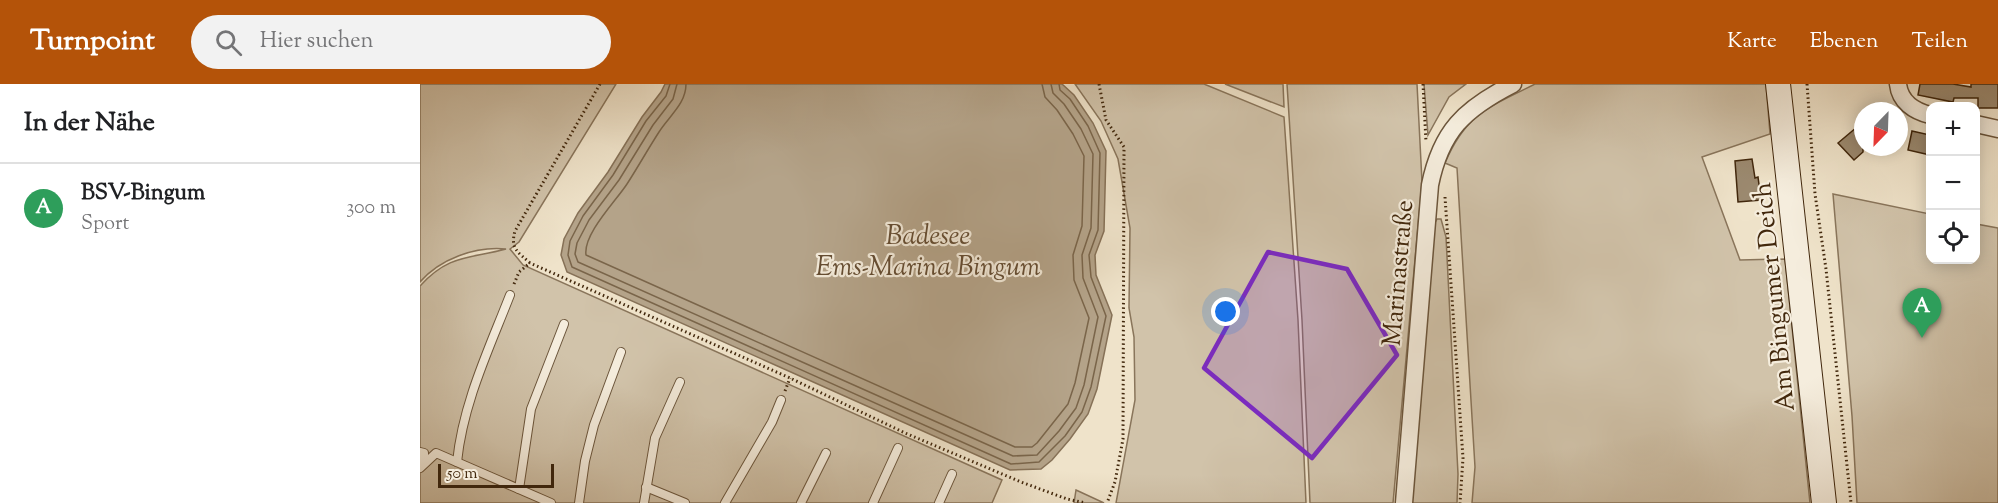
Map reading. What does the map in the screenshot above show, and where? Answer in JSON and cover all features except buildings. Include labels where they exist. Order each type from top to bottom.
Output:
[{"type":"main road","name":"Am Bingumer Deich","points":[[1778,84],[1824,503]]},
{"type":"street","name":"Marinastraße","points":[[1404,503],[1430,185],[1440,148],[1458,121],[1494,93],[1513,84]]},
{"type":"street","points":[[1898,84],[1906,104],[1926,113]]},
{"type":"street","points":[[1980,125],[1998,129]]},
{"type":"lane","points":[[457,462],[460,437],[469,402],[510,295]]},
{"type":"lane","points":[[519,489],[531,409],[564,324]]},
{"type":"lane","points":[[579,503],[585,461],[594,425],[621,352]]},
{"type":"lane","points":[[644,503],[656,438],[680,382]]},
{"type":"lane","points":[[725,503],[772,422],[781,400]]},
{"type":"lane","points":[[873,503],[898,447]]},
{"type":"lane","points":[[420,452],[424,453],[422,465]]},
{"type":"lane","points":[[422,465],[436,453],[551,503]]},
{"type":"lane","points":[[801,503],[826,453]]},
{"type":"lane","points":[[939,503],[952,474]]},
{"type":"lane","points":[[646,487],[685,503]]},
{"type":"path","points":[[600,84],[512,241],[515,250],[530,263],[790,378],[914,437],[1021,482],[1067,499],[1086,503]]},
{"type":"path","points":[[1099,84],[1106,120],[1124,147],[1123,439],[1115,482],[1107,503]]},
{"type":"path","points":[[1422,84],[1427,145]]},
{"type":"path","points":[[1807,84],[1815,194],[1826,269],[1851,503]]},
{"type":"path","points":[[1430,185],[1441,190],[1447,199],[1463,458],[1460,503]]},
{"type":"path","points":[[519,272],[530,263]]},
{"type":"highlighted area","points":[[1268,252],[1347,269],[1397,355],[1312,458],[1204,368]]},
{"type":"shaded area","points":[[420,84],[616,84],[519,242],[510,249],[523,265],[1002,480],[992,503],[420,503],[420,286],[440,268],[450,263],[506,249],[482,250],[459,256],[438,267],[420,282]]},
{"type":"shaded area","points":[[1075,84],[1204,84],[1284,117],[1298,320],[1306,503],[1116,503],[1135,400],[1134,337],[1129,308],[1130,228],[1118,159],[1101,121]]},
{"type":"shaded area","points":[[1225,84],[1283,84],[1284,107]]},
{"type":"shaded area","points":[[1287,84],[1417,84],[1422,182],[1393,503],[1310,503],[1302,320]]},
{"type":"shaded area","points":[[1424,84],[1466,84],[1449,97],[1428,135]]},
{"type":"shaded area","points":[[1535,84],[1766,84],[1770,134],[1702,157],[1740,260],[1785,259],[1810,503],[1472,503],[1475,467],[1457,168],[1445,163],[1462,133],[1481,113]]},
{"type":"shaded area","points":[[1833,194],[1926,213],[1926,264],[1980,264],[1980,225],[1998,228],[1998,503],[1857,503]]},
{"type":"shaded area","points":[[1437,219],[1441,219],[1446,237],[1458,474],[1457,503],[1409,503],[1434,224]]},
{"type":"shaded area","points":[[1076,490],[1104,503],[1074,503]]},
{"type":"water","name":"Badesee Ems-Marina Bingum","points":[[665,84],[1062,84],[1074,95],[1093,123],[1106,151],[1104,231],[1095,255],[1096,275],[1112,315],[1097,389],[1088,414],[1052,460],[1041,469],[1010,470],[567,272],[561,255],[564,239],[578,213],[608,172]]},
{"type":"place","name":"BSV-Bingum","points":[[1922,338]]}]
